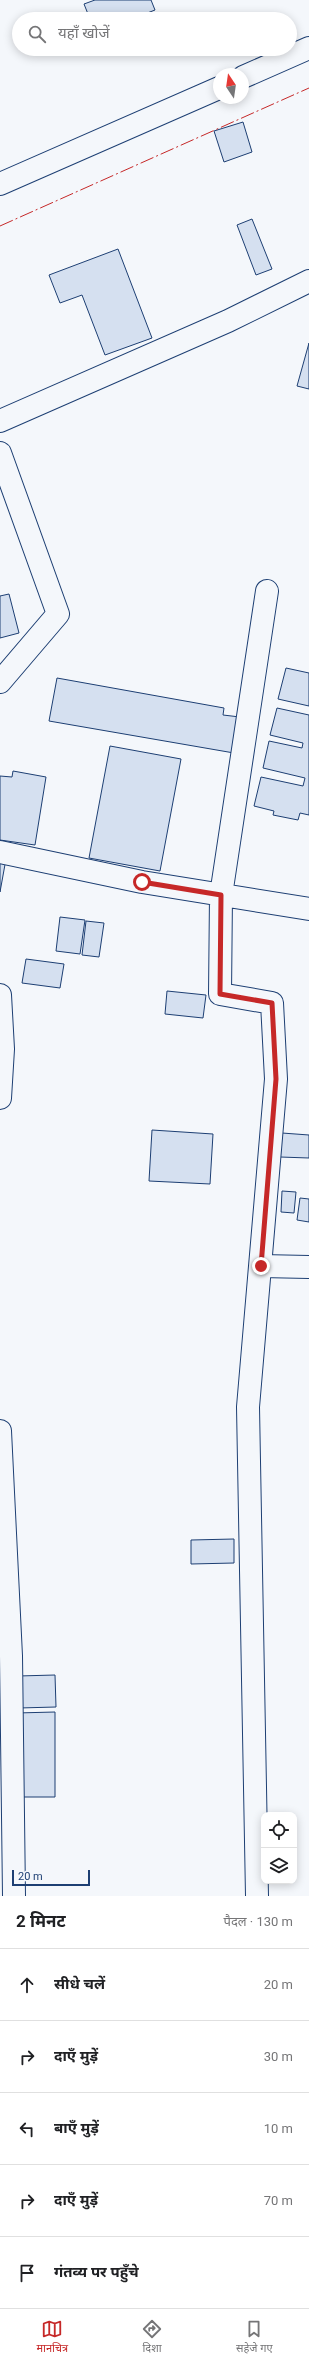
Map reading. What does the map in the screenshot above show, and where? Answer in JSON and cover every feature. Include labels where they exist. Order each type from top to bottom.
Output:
[{"type":"street","points":[[297,53],[309,48]]},
{"type":"street","points":[[249,74],[291,56]]},
{"type":"street","points":[[0,184],[213,91]]},
{"type":"street","points":[[0,421],[228,321],[309,281]]},
{"type":"street","points":[[0,453],[58,614],[0,682]]},
{"type":"street","points":[[257,1896],[248,1407],[276,1079],[272,1003],[220,994],[221,895],[267,591]]},
{"type":"street","points":[[0,852],[142,882],[309,909]]},
{"type":"street","points":[[0,994],[3,1050],[0,1098]]},
{"type":"street","points":[[261,1266],[309,1267]]},
{"type":"street","points":[[0,1431],[11,1656],[14,1896]]},
{"type":"building","points":[[95,0],[151,0],[155,10],[150,12],[87,12],[84,4]]},
{"type":"building","points":[[243,122],[252,152],[224,162],[214,131]]},
{"type":"building","points":[[252,219],[272,269],[256,275],[237,225]]},
{"type":"building","points":[[118,249],[152,338],[105,355],[82,295],[60,303],[49,275]]},
{"type":"building","points":[[309,343],[309,389],[297,386]]},
{"type":"building","points":[[9,594],[19,633],[0,638],[0,596]]},
{"type":"building","points":[[286,668],[309,673],[309,706],[278,699]]},
{"type":"building","points":[[57,678],[224,708],[223,715],[240,717],[234,753],[49,721]]},
{"type":"building","points":[[277,708],[309,715],[309,815],[300,813],[298,820],[273,815],[274,811],[254,806],[261,777],[303,786],[305,778],[263,768],[269,741],[302,748],[303,743],[270,735]]},
{"type":"building","points":[[110,746],[181,759],[160,871],[89,858]]},
{"type":"building","points":[[13,771],[46,777],[35,845],[0,840],[0,776],[12,777]]},
{"type":"building","points":[[0,858],[6,859],[0,892]]},
{"type":"building","points":[[60,917],[85,920],[80,954],[56,951]]},
{"type":"building","points":[[86,921],[104,923],[99,957],[82,955]]},
{"type":"building","points":[[26,959],[64,964],[60,988],[22,983]]},
{"type":"building","points":[[167,991],[206,995],[203,1018],[165,1014]]},
{"type":"building","points":[[152,1130],[213,1134],[210,1184],[149,1181]]},
{"type":"building","points":[[282,1133],[309,1135],[309,1158],[280,1157]]},
{"type":"building","points":[[282,1191],[296,1192],[294,1213],[281,1212]]},
{"type":"building","points":[[300,1198],[309,1199],[309,1222],[297,1220]]},
{"type":"building","points":[[234,1539],[234,1563],[191,1564],[191,1540]]},
{"type":"building","points":[[55,1675],[56,1707],[19,1708],[18,1676]]},
{"type":"building","points":[[55,1712],[55,1797],[16,1797],[16,1713]]},
{"type":"power","points":[[0,226],[309,88]]},
{"type":"route","points":[[142,882],[221,895],[220,994],[272,1003],[276,1079],[261,1266]]}]
